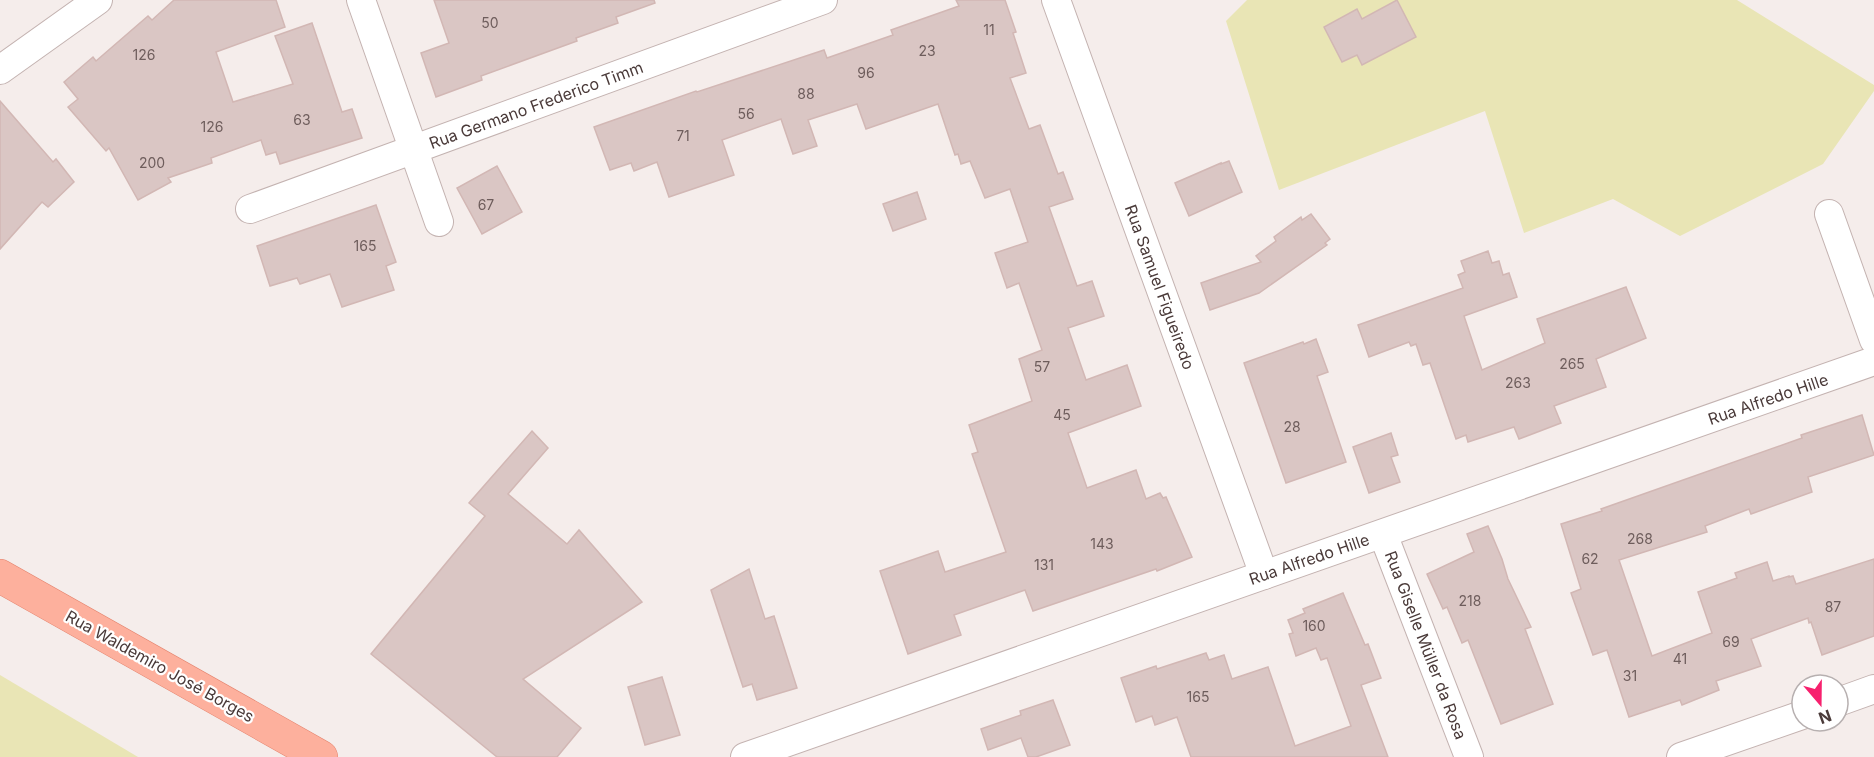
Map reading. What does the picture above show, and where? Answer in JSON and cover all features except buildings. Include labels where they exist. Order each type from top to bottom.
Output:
[{"type":"main road","name":"Rua Waldemiro José Borges","points":[[0,576],[321,757]]},
{"type":"street","points":[[0,70],[98,0]]},
{"type":"street","points":[[361,0],[439,222]]},
{"type":"street","name":"Rua Germano Frederico Timm","points":[[250,209],[823,0]]},
{"type":"street","name":"Rua Samuel Figueiredo","points":[[1056,0],[1264,575]]},
{"type":"street","points":[[1829,214],[1874,340]]},
{"type":"street","name":"Rua Alfredo Hille","points":[[745,757],[1874,361]]},
{"type":"street","name":"Rua Giselle Müller da Rosa","points":[[1383,534],[1469,757]]},
{"type":"street","points":[[1850,698],[1874,689]]},
{"type":"street","points":[[1682,757],[1790,719]]},
{"type":"shaded area","points":[[1247,0],[1737,0],[1874,85],[1874,91],[1823,164],[1680,236],[1613,199],[1524,233],[1485,111],[1279,190],[1226,21]]},
{"type":"shaded area","points":[[0,675],[138,757],[0,757]]}]
